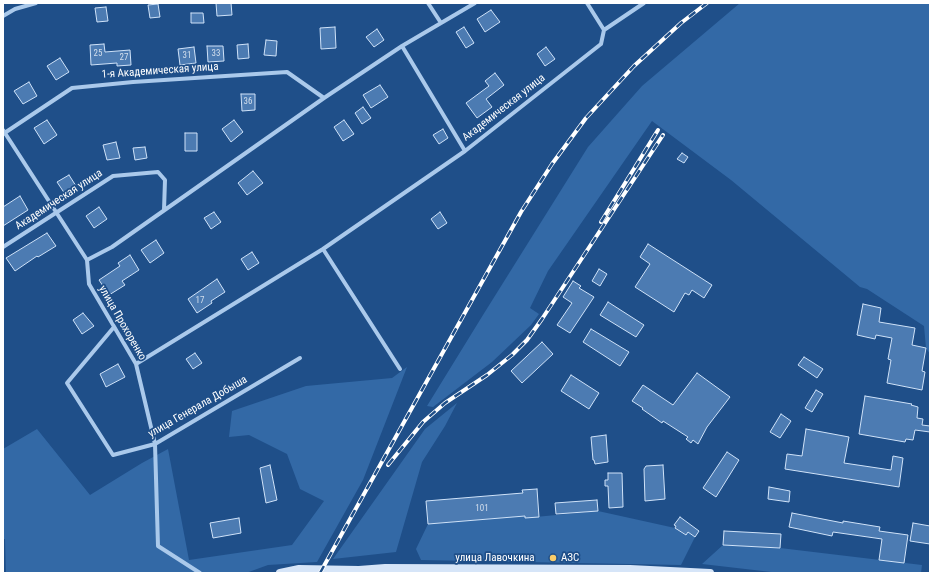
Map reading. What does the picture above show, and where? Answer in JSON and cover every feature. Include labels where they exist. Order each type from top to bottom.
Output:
[{"type":"main road","name":"улица Лавочкина","points":[[280,573],[299,569],[451,571],[630,569],[710,573]]},
{"type":"street","points":[[3,16],[15,8],[36,3]]},
{"type":"street","points":[[428,3],[441,23]]},
{"type":"street","points":[[87,260],[112,247],[324,98],[402,46],[475,3]]},
{"type":"street","points":[[587,3],[604,30],[644,3]]},
{"type":"street","name":"Академическая улица","points":[[402,46],[465,150],[601,44],[604,30]]},
{"type":"street","name":"1-я Академическая улица","points":[[4,132],[72,88],[133,82],[287,72],[324,98]]},
{"type":"street","name":"улица Прохоренко","points":[[4,132],[58,212],[87,260],[89,284],[136,364],[155,444],[158,546],[200,573]]},
{"type":"street","points":[[136,364],[323,249],[465,150]]},
{"type":"street","name":"Академическая улица","points":[[3,247],[113,176],[158,172],[165,180],[164,210]]},
{"type":"street","points":[[323,249],[400,369]]},
{"type":"street","name":"улица Генерала Добыша","points":[[114,327],[67,383],[113,455],[155,444],[300,358]]},
{"type":"shaded area","points":[[740,3],[930,3],[930,354],[926,348],[924,326],[867,289],[860,287],[731,180],[652,121],[548,271],[530,308],[539,314],[531,325],[492,362],[433,407],[427,406],[588,147],[642,86]]},
{"type":"shaded area","points":[[407,367],[363,480],[317,562],[268,565],[246,573],[6,573],[5,539],[3,539],[3,449],[37,429],[90,495],[168,449],[189,560],[292,545],[324,501],[300,489],[287,454],[249,435],[229,437],[232,411],[306,386],[392,378]]},
{"type":"shaded area","points":[[457,403],[445,426],[422,462],[396,552],[333,559],[425,429]]},
{"type":"shaded area","points":[[598,511],[675,528],[685,535],[688,532],[695,537],[681,565],[421,560],[416,549],[428,524],[525,516],[525,518]]},
{"type":"shaded area","points":[[723,545],[780,548],[922,565],[921,573],[780,573],[702,564]]},
{"type":"building","points":[[216,3],[231,3],[232,15],[217,16]]},
{"type":"building","points":[[158,4],[160,17],[150,18],[148,5]]},
{"type":"building","points":[[106,7],[108,21],[97,22],[95,8]]},
{"type":"building","points":[[491,10],[500,22],[485,32],[477,19]]},
{"type":"building","points":[[191,13],[203,13],[204,23],[191,23]]},
{"type":"building","points":[[335,27],[336,48],[321,49],[320,28]]},
{"type":"building","points":[[464,27],[474,43],[466,48],[456,32]]},
{"type":"building","points":[[377,29],[384,40],[374,47],[366,37]]},
{"type":"building","points":[[266,40],[277,41],[276,56],[264,55]]},
{"type":"building","points":[[104,44],[105,52],[130,50],[131,65],[117,66],[117,63],[91,65],[90,45]]},
{"type":"building","points":[[248,44],[249,58],[238,59],[237,45]]},
{"type":"building","points":[[207,46],[223,46],[224,61],[208,62]]},
{"type":"building","points":[[194,47],[196,63],[180,65],[178,49]]},
{"type":"building","points":[[546,47],[555,59],[545,66],[537,54]]},
{"type":"building","points":[[60,58],[69,72],[56,80],[47,66]]},
{"type":"building","points":[[495,73],[504,85],[486,99],[492,107],[477,118],[466,103],[489,86],[485,81]]},
{"type":"building","points":[[29,82],[37,96],[23,104],[14,91]]},
{"type":"building","points":[[380,85],[388,97],[371,108],[363,95]]},
{"type":"building","points":[[241,94],[255,94],[255,110],[242,111]]},
{"type":"building","points":[[363,107],[371,118],[362,124],[355,113]]},
{"type":"building","points":[[47,120],[57,135],[44,144],[34,128]]},
{"type":"building","points":[[234,120],[243,132],[231,142],[222,129]]},
{"type":"building","points":[[344,120],[354,134],[343,141],[334,127]]},
{"type":"building","points":[[443,129],[448,138],[439,144],[433,135]]},
{"type":"building","points":[[185,133],[197,133],[197,151],[185,151]]},
{"type":"building","points":[[116,142],[120,158],[107,160],[103,145]]},
{"type":"building","points":[[145,147],[147,158],[135,160],[133,148]]},
{"type":"building","points":[[682,153],[688,157],[684,163],[677,159]]},
{"type":"building","points":[[253,171],[263,183],[247,195],[238,183]]},
{"type":"building","points":[[69,175],[76,186],[65,194],[57,182]]},
{"type":"building","points":[[20,196],[28,210],[3,226],[3,207]]},
{"type":"building","points":[[99,207],[107,219],[94,228],[86,216]]},
{"type":"building","points":[[214,212],[221,222],[211,229],[204,218]]},
{"type":"building","points":[[440,212],[447,223],[438,229],[431,219]]},
{"type":"building","points":[[47,233],[56,246],[38,257],[37,256],[15,271],[6,258]]},
{"type":"building","points":[[156,240],[164,253],[150,263],[141,250]]},
{"type":"building","points":[[648,244],[712,285],[704,298],[692,290],[689,295],[685,293],[674,312],[635,287],[650,264],[640,257]]},
{"type":"building","points":[[252,252],[259,263],[248,270],[241,259]]},
{"type":"building","points":[[130,255],[139,270],[122,281],[125,285],[109,295],[99,280],[120,266],[118,263]]},
{"type":"building","points":[[599,269],[607,274],[600,286],[592,281]]},
{"type":"building","points":[[217,279],[225,292],[197,313],[188,299]]},
{"type":"building","points":[[573,281],[581,286],[579,288],[594,297],[570,333],[557,325],[572,303],[563,297]]},
{"type":"building","points":[[608,302],[644,325],[636,337],[600,315]]},
{"type":"building","points":[[863,304],[881,308],[879,322],[915,328],[912,345],[926,348],[922,371],[925,372],[922,390],[887,383],[891,360],[888,359],[892,338],[876,335],[875,339],[857,335]]},
{"type":"building","points":[[83,313],[94,326],[82,334],[73,320]]},
{"type":"building","points":[[591,329],[629,352],[620,366],[583,342]]},
{"type":"building","points":[[542,342],[553,354],[522,383],[511,371]]},
{"type":"building","points":[[195,353],[202,363],[193,369],[186,359]]},
{"type":"building","points":[[804,357],[823,369],[817,378],[798,365]]},
{"type":"building","points":[[118,364],[125,377],[106,387],[100,374]]},
{"type":"building","points":[[697,373],[730,397],[707,427],[698,444],[693,440],[691,443],[686,439],[688,437],[663,421],[662,423],[632,401],[643,385],[673,405]]},
{"type":"building","points":[[571,375],[599,393],[589,409],[561,391]]},
{"type":"building","points":[[816,390],[823,394],[812,412],[805,408]]},
{"type":"building","points":[[865,396],[912,404],[911,405],[918,407],[917,418],[923,419],[922,425],[930,426],[930,432],[915,430],[913,440],[906,439],[905,442],[859,434]]},
{"type":"building","points":[[781,414],[791,421],[780,438],[770,432]]},
{"type":"building","points":[[806,429],[849,437],[844,463],[891,470],[893,456],[903,458],[899,487],[785,469],[787,454],[802,456]]},
{"type":"building","points":[[606,435],[608,462],[595,464],[593,460],[591,437]]},
{"type":"building","points":[[727,452],[739,460],[716,497],[703,488]]},
{"type":"building","points":[[270,465],[277,500],[266,503],[260,468]]},
{"type":"building","points":[[663,465],[665,499],[645,501],[644,469],[646,466]]},
{"type":"building","points":[[608,473],[622,473],[623,507],[609,508],[608,486],[605,486],[605,480],[608,480]]},
{"type":"building","points":[[769,487],[790,491],[789,502],[768,499]]},
{"type":"building","points":[[537,489],[539,517],[525,518],[525,516],[428,524],[426,501],[523,493],[522,490]]},
{"type":"building","points":[[597,500],[598,511],[556,514],[555,503]]},
{"type":"building","points":[[792,513],[843,523],[843,521],[880,527],[879,531],[908,535],[904,563],[879,560],[882,539],[833,532],[832,536],[789,527]]},
{"type":"building","points":[[680,517],[699,531],[695,537],[688,532],[686,535],[675,528],[676,526],[674,525]]},
{"type":"building","points":[[239,518],[241,533],[213,538],[210,523]]},
{"type":"building","points":[[913,523],[930,526],[930,544],[910,541]]},
{"type":"building","points":[[724,531],[781,534],[780,548],[723,545]]},
{"type":"railway","points":[[320,573],[521,212],[552,164],[586,118],[634,66],[681,23],[707,3]]},
{"type":"railway","points":[[601,222],[658,130]]},
{"type":"railway","points":[[388,465],[423,422],[445,403],[487,375],[512,355],[527,340],[663,135]]},
{"type":"place","name":"АЗС","points":[[553,558]]}]
